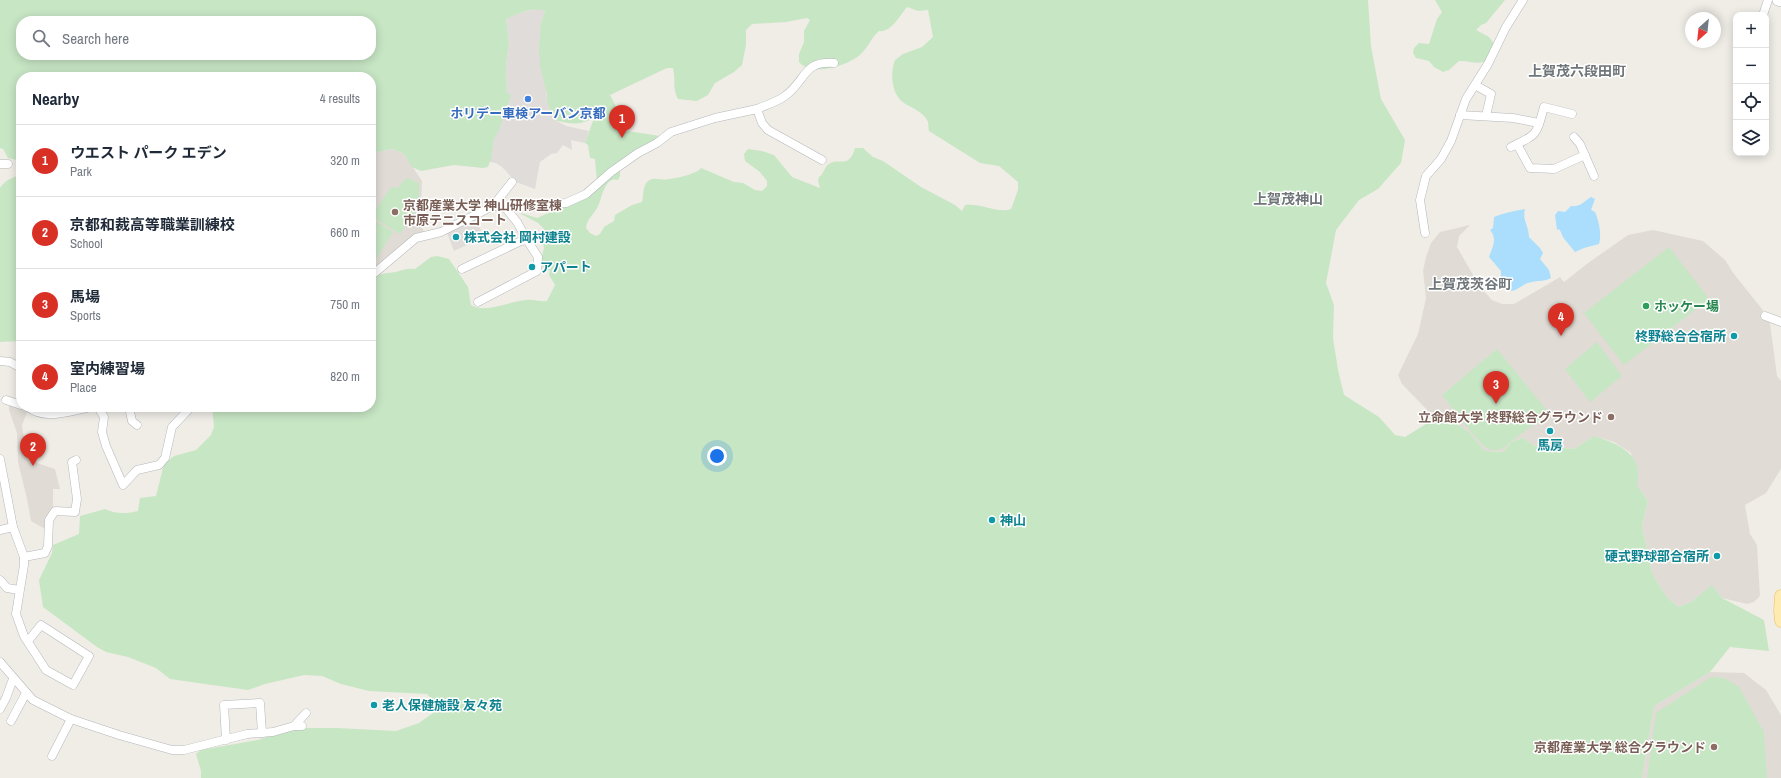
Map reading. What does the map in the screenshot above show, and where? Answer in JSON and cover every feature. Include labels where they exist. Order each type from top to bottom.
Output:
[{"type":"main road","points":[[1781,596],[1781,621]]},
{"type":"street","points":[[1425,234],[1420,200],[1426,176],[1451,141],[1466,98],[1488,64],[1506,27],[1522,0]]},
{"type":"street","points":[[1764,12],[1768,0]]},
{"type":"street","points":[[493,206],[531,207],[566,203],[586,194],[611,172],[638,153],[657,143],[671,132],[715,118],[757,109],[785,96],[812,66],[821,62],[834,63]]},
{"type":"street","points":[[1475,85],[1491,94],[1486,116]]},
{"type":"street","points":[[1572,114],[1544,108],[1534,136],[1514,146],[1530,168],[1554,169],[1585,155]]},
{"type":"street","points":[[757,109],[762,123],[768,130],[822,160]]},
{"type":"street","points":[[1460,115],[1513,118],[1539,124]]},
{"type":"street","points":[[1574,137],[1580,144],[1594,176]]},
{"type":"street","points":[[376,272],[416,238],[441,232],[493,206],[512,182]]},
{"type":"street","points":[[478,302],[537,271],[538,257],[517,222],[504,206]]},
{"type":"street","points":[[462,269],[521,241],[527,240]]},
{"type":"street","points":[[1765,316],[1781,322]]},
{"type":"street","points":[[0,361],[10,362],[16,365]]},
{"type":"street","points":[[6,400],[16,404]]},
{"type":"street","points":[[36,412],[64,414],[71,412]]},
{"type":"street","points":[[101,412],[104,417],[102,432],[106,446],[123,485],[137,470],[159,465],[165,458],[172,427],[187,412]]},
{"type":"street","points":[[130,412],[132,421],[137,425]]},
{"type":"street","points":[[0,459],[13,527],[24,557],[16,614],[28,641],[42,661],[46,670],[73,685],[89,656],[41,625],[28,641]]},
{"type":"street","points":[[24,557],[45,553],[48,546],[49,520],[55,511],[75,512],[77,499],[72,462],[76,460]]},
{"type":"street","points":[[0,530],[13,527]]},
{"type":"street","points":[[0,580],[7,588],[19,590]]},
{"type":"street","points":[[0,662],[13,679],[33,700],[71,719],[119,735],[172,750],[184,750],[247,734],[273,732],[298,726],[306,713]]},
{"type":"street","points":[[0,709],[13,679]]},
{"type":"street","points":[[11,721],[26,693]]},
{"type":"street","points":[[226,740],[224,705],[260,703],[262,732]]},
{"type":"street","points":[[52,756],[71,719]]},
{"type":"shaded area","name":"ホリデー車検アーバン京都","points":[[539,8],[545,11],[541,23],[547,103],[555,120],[566,126],[589,131],[585,143],[571,140],[572,150],[563,145],[557,153],[551,154],[540,162],[535,189],[516,182],[502,167],[496,163],[490,162],[494,139],[507,93],[506,65],[509,42],[506,19],[516,14]]},
{"type":"shaded area","name":"京都産業大学 神山研修室棟 市原テニスコート","points":[[393,149],[404,154],[422,181],[421,204],[418,219],[424,232],[420,234],[416,233],[376,268],[376,152]]},
{"type":"shaded area","points":[[475,218],[484,237],[454,251],[447,233]]},
{"type":"shaded area","name":"立命館大学 柊野総合グラウンド","points":[[1470,225],[1459,236],[1457,247],[1480,287],[1492,300],[1502,304],[1514,304],[1560,277],[1564,282],[1628,235],[1653,230],[1703,241],[1725,260],[1734,274],[1766,314],[1766,319],[1770,323],[1777,376],[1781,381],[1781,469],[1766,493],[1745,505],[1750,534],[1757,545],[1760,596],[1754,602],[1747,604],[1722,598],[1712,586],[1691,602],[1678,607],[1666,596],[1652,573],[1642,526],[1648,501],[1637,485],[1631,453],[1614,442],[1594,436],[1574,449],[1564,448],[1549,451],[1538,448],[1523,438],[1511,442],[1503,452],[1485,451],[1469,432],[1454,422],[1429,412],[1402,384],[1398,375],[1418,334],[1426,298],[1423,271],[1431,243],[1440,232]]},
{"type":"shaded area","points":[[9,405],[16,405],[16,412],[27,412],[22,425],[26,452],[29,457],[37,463],[55,469],[60,489],[53,489],[53,508],[46,517],[45,529],[31,521],[18,462],[17,433],[9,410]]},
{"type":"shaded area","name":"京都産業大学 総合グラウンド","points":[[1710,672],[1744,673],[1766,690],[1781,715],[1781,778],[1642,778],[1654,706]]},
{"type":"green space","points":[[0,0],[1368,0],[1371,46],[1381,99],[1405,140],[1401,163],[1378,189],[1359,200],[1336,230],[1326,283],[1334,305],[1333,338],[1344,395],[1379,417],[1395,435],[1405,437],[1434,419],[1454,422],[1469,432],[1485,451],[1503,452],[1511,442],[1523,438],[1538,448],[1549,451],[1564,448],[1574,449],[1594,436],[1620,447],[1628,452],[1637,465],[1637,485],[1648,501],[1642,526],[1652,573],[1666,596],[1678,607],[1691,602],[1712,585],[1722,598],[1764,620],[1769,651],[1730,647],[1710,672],[1654,706],[1642,778],[201,778],[201,771],[196,754],[201,750],[258,740],[292,728],[337,728],[396,731],[419,723],[433,713],[433,701],[427,694],[369,691],[341,684],[322,676],[304,675],[265,684],[248,690],[170,679],[156,668],[128,657],[106,652],[97,647],[43,607],[39,580],[52,553],[53,545],[79,534],[80,516],[105,509],[121,513],[138,511],[140,498],[156,496],[164,464],[174,456],[196,450],[211,435],[214,427],[212,412],[376,412],[376,276],[407,269],[415,269],[431,257],[437,256],[449,259],[468,287],[471,305],[491,308],[526,300],[547,301],[555,285],[549,275],[550,270],[547,271],[541,265],[544,248],[542,237],[544,229],[538,223],[521,213],[537,218],[553,211],[555,207],[620,170],[618,180],[612,180],[609,182],[603,192],[597,209],[589,219],[586,228],[590,233],[596,236],[600,234],[604,227],[614,221],[615,215],[632,205],[642,202],[645,186],[648,181],[653,179],[682,177],[701,168],[734,182],[743,183],[755,190],[762,191],[767,186],[767,181],[760,172],[745,161],[744,154],[748,149],[774,155],[792,177],[820,188],[818,181],[819,177],[827,165],[832,162],[847,161],[853,155],[855,148],[863,148],[873,157],[883,161],[921,187],[955,205],[962,211],[965,205],[977,205],[1001,210],[1011,209],[1018,190],[1018,182],[999,166],[980,163],[929,131],[928,122],[924,116],[904,103],[896,94],[892,77],[895,60],[903,54],[922,47],[933,37],[928,10],[918,11],[907,7],[891,26],[883,31],[879,31],[876,34],[862,53],[856,58],[840,66],[812,69],[799,62],[799,54],[804,42],[804,31],[810,20],[807,18],[786,22],[752,24],[746,30],[746,45],[742,65],[734,72],[715,83],[708,95],[697,101],[678,99],[675,91],[673,68],[667,68],[610,95],[621,116],[614,129],[660,136],[655,141],[639,148],[626,157],[597,182],[595,159],[590,158],[588,145],[585,143],[594,118],[575,124],[555,120],[547,103],[547,95],[540,65],[539,47],[541,23],[545,11],[535,9],[525,11],[506,19],[509,42],[506,65],[507,93],[511,95],[499,130],[494,139],[491,159],[488,167],[483,168],[454,165],[421,171],[412,167],[404,154],[393,149],[376,152],[376,72],[16,72],[16,160],[8,158],[3,149],[0,148]]},
{"type":"green space","points":[[1435,0],[1505,0],[1486,23],[1481,25],[1476,30],[1489,37],[1494,44],[1488,60],[1480,63],[1459,61],[1449,70],[1443,72],[1434,67],[1429,61],[1416,58],[1413,53],[1414,48],[1419,43],[1429,44],[1437,19],[1442,12]]},
{"type":"green space","points":[[16,176],[16,341],[0,342],[0,188],[8,180]]},
{"type":"green space","points":[[409,178],[419,183],[419,207],[400,234],[376,219],[376,209],[391,187],[398,188],[403,181]]},
{"type":"green space","points":[[376,221],[393,232],[376,259]]},
{"type":"green space","name":"ホッケー場","points":[[1669,247],[1709,299],[1624,365],[1584,313]]},
{"type":"green space","points":[[1597,342],[1622,376],[1590,402],[1565,369]]},
{"type":"green space","points":[[1497,349],[1549,413],[1499,450],[1490,449],[1483,445],[1442,395]]},
{"type":"green space","name":"京都産業大学 総合グラウンド","points":[[1711,677],[1724,678],[1739,687],[1764,732],[1767,778],[1647,778],[1656,713]]},
{"type":"water","points":[[1591,197],[1595,199],[1591,210],[1595,212],[1599,224],[1599,244],[1575,252],[1565,240],[1559,229],[1557,230],[1555,215],[1558,211],[1565,212],[1571,206],[1580,205]]},
{"type":"water","points":[[1525,209],[1524,216],[1529,237],[1543,253],[1540,259],[1549,270],[1551,278],[1535,281],[1511,291],[1498,281],[1501,277],[1501,271],[1489,257],[1494,240],[1490,230],[1493,228],[1494,217]]},
{"type":"place","name":"ホリデー車検アーバン京都","points":[[528,99]]},
{"type":"place","name":"ウエスト パーク エデン","points":[[622,138]]},
{"type":"place","name":"京都産業大学 神山研修室棟 市原テニスコート","points":[[395,212]]},
{"type":"place","name":"株式会社 岡村建設","points":[[456,237]]},
{"type":"place","name":"アパート","points":[[532,267]]},
{"type":"place","name":"ホッケー場","points":[[1646,306]]},
{"type":"place","name":"室内練習場","points":[[1561,336]]},
{"type":"place","name":"柊野総合合宿所","points":[[1734,336]]},
{"type":"place","name":"馬場","points":[[1496,404]]},
{"type":"place","name":"立命館大学 柊野総合グラウンド","points":[[1611,417]]},
{"type":"place","name":"馬房","points":[[1550,431]]},
{"type":"place","name":"京都和裁高等職業訓練校","points":[[33,466]]},
{"type":"place","name":"神山","points":[[992,520]]},
{"type":"place","name":"硬式野球部合宿所","points":[[1717,556]]},
{"type":"place","name":"老人保健施設 友々苑","points":[[374,705]]},
{"type":"place","name":"京都産業大学 総合グラウンド","points":[[1714,747]]},
{"type":"district","name":"上賀茂六段田町","points":[[1577,71]]},
{"type":"district","name":"上賀茂神山","points":[[1288,199]]},
{"type":"district","name":"上賀茂茨谷町","points":[[1470,284]]}]
